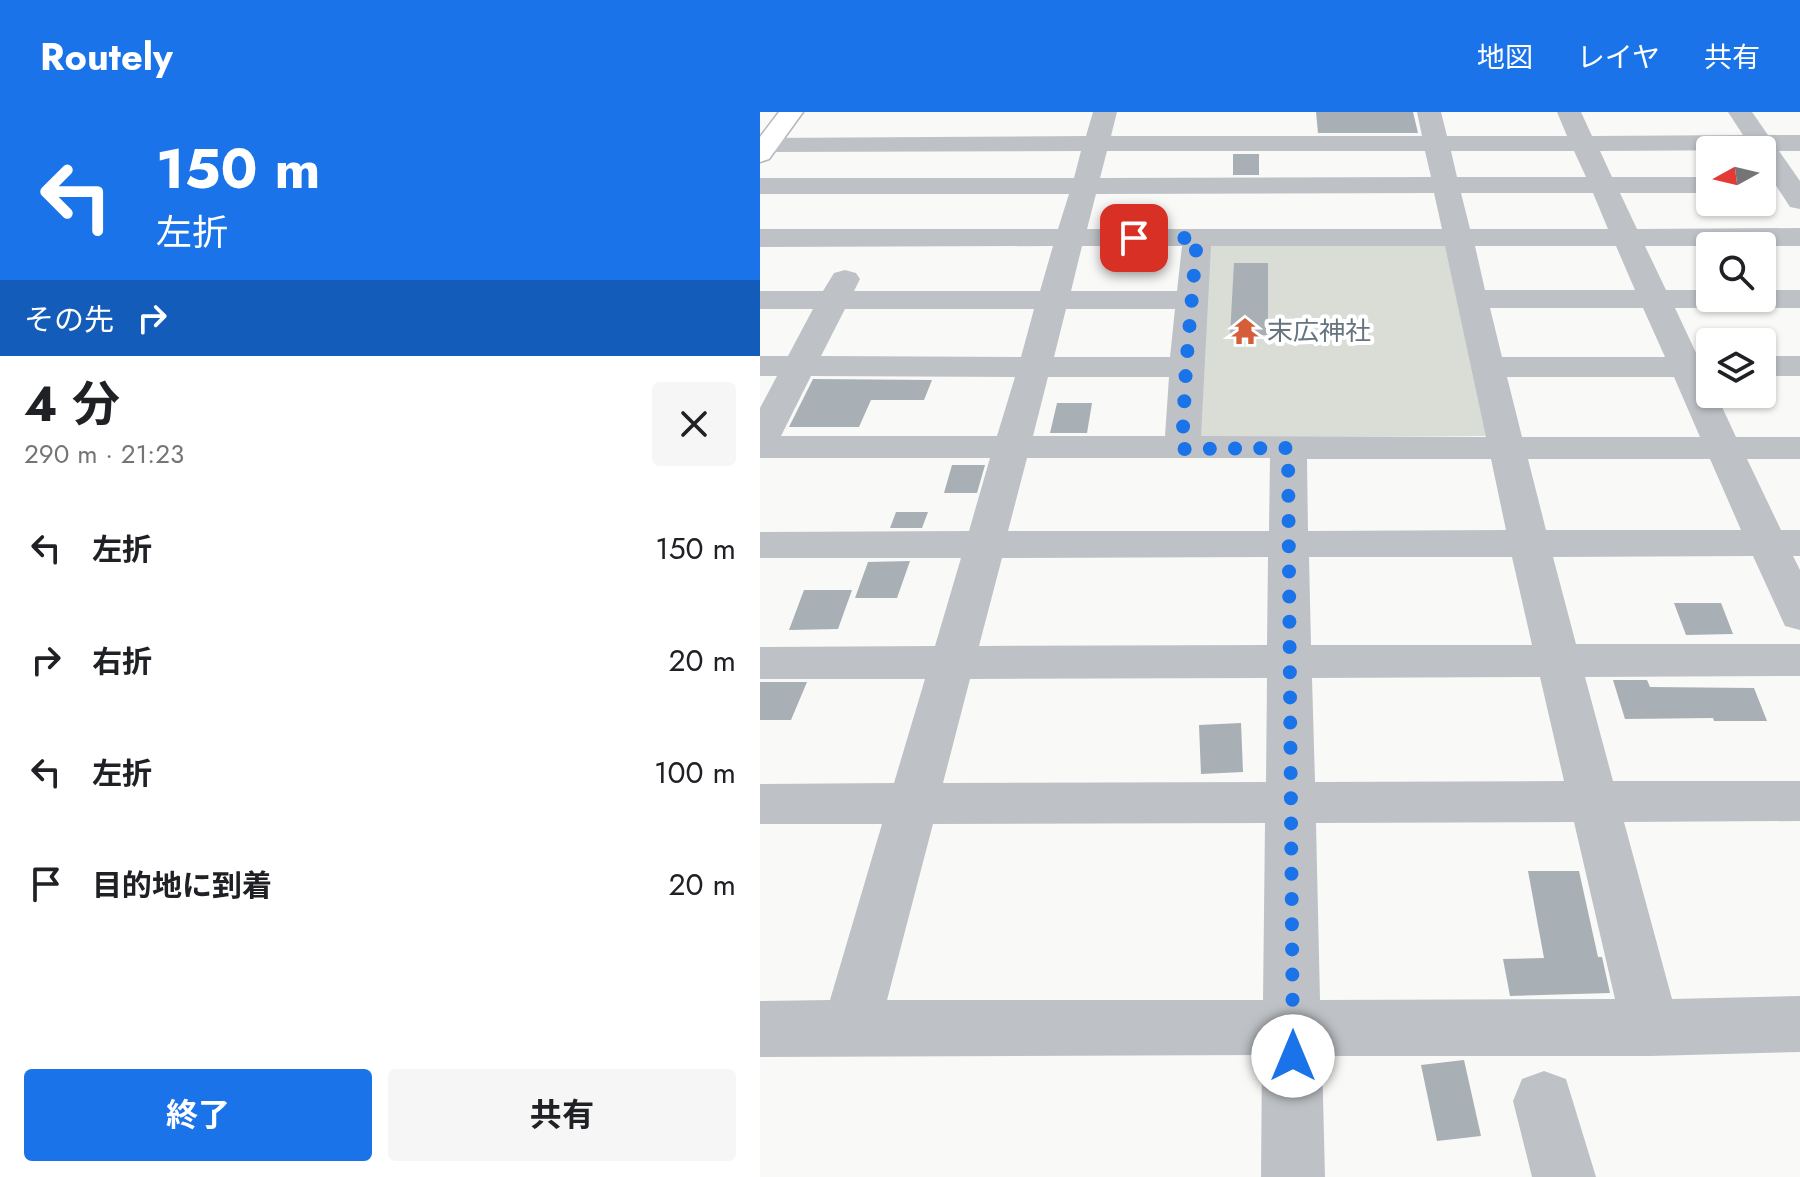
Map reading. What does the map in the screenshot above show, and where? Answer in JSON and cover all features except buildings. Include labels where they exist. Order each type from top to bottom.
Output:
[{"type":"main road","points":[[764,149],[791,112]]},
{"type":"street","points":[[760,441],[936,112]]},
{"type":"street","points":[[1283,112],[1284,237]]},
{"type":"street","points":[[1429,112],[1529,544],[1651,1028]]},
{"type":"street","points":[[1569,112],[1653,299],[1696,365]]},
{"type":"street","points":[[1740,112],[1756,136]]},
{"type":"street","points":[[764,149],[919,144],[1101,128],[1283,143],[1696,144]]},
{"type":"street","points":[[851,1027],[1101,128]]},
{"type":"street","points":[[1776,144],[1800,143]]},
{"type":"street","points":[[1776,169],[1788,189]]},
{"type":"street","points":[[760,186],[1696,185]]},
{"type":"street","points":[[760,238],[1800,237]]},
{"type":"street","points":[[1182,449],[1197,238]]},
{"type":"street","points":[[1474,299],[1800,299]]},
{"type":"street","points":[[760,300],[1193,300]]},
{"type":"street","points":[[760,366],[1186,367]]},
{"type":"street","points":[[1776,366],[1800,366]]},
{"type":"street","points":[[1489,367],[1696,367]]},
{"type":"street","points":[[1710,408],[1722,448],[1783,543],[1800,615]]},
{"type":"street","points":[[760,447],[1800,448]]},
{"type":"street","points":[[1288,448],[1293,1177]]},
{"type":"street","points":[[760,545],[1783,543]]},
{"type":"street","points":[[760,663],[1800,660]]},
{"type":"street","points":[[760,804],[1800,801]]},
{"type":"street","points":[[760,1029],[1293,1025],[1651,1028],[1800,1024]]},
{"type":"street","points":[[1544,1101],[1564,1177]]},
{"type":"shaded area","points":[[1206,245],[1450,245],[1490,436],[1196,437]]},
{"type":"place","name":"末広神社","points":[[1245,331]]},
{"type":"route","points":[[1134,238],[1197,238],[1182,449],[1288,448],[1293,1056]]}]
